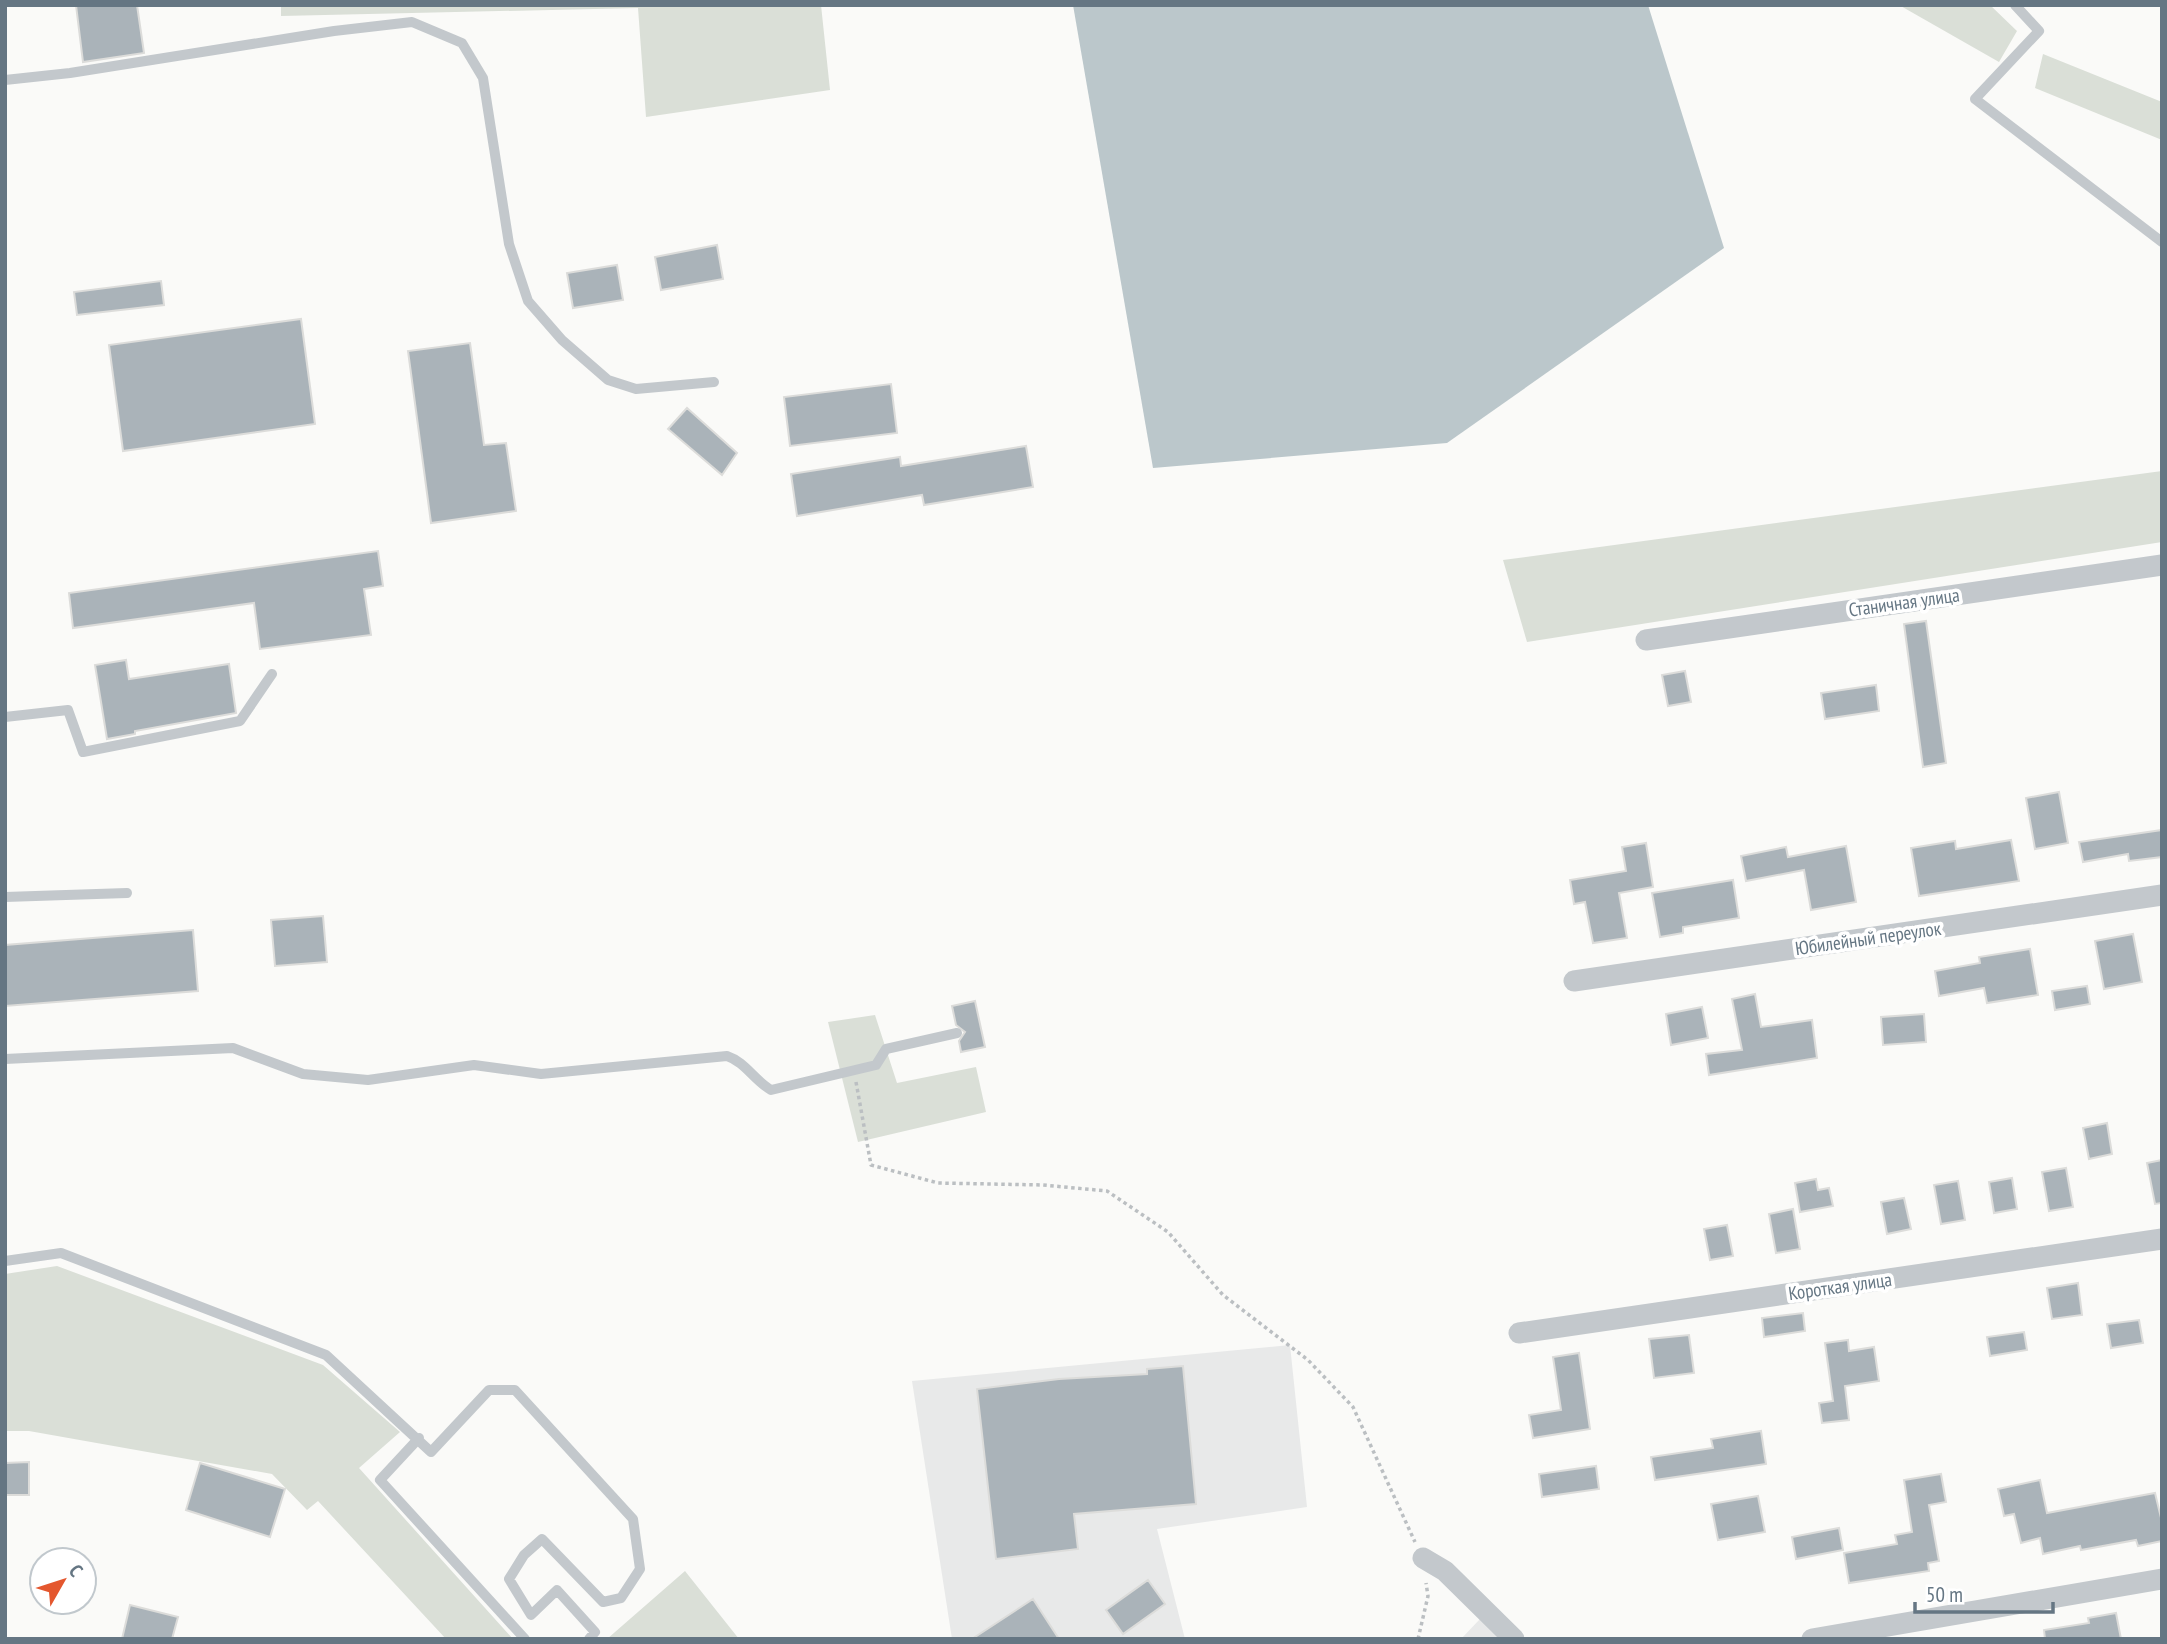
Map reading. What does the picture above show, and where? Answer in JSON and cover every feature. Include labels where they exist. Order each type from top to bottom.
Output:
[{"type":"street","name":"Станичная улица","points":[[1646,640],[2162,565]]},
{"type":"street","name":"Юбилейный переулок","points":[[1574,981],[2162,895]]},
{"type":"street","name":"Короткая улица","points":[[1519,1334],[2162,1239]]},
{"type":"street","points":[[1423,1558],[1446,1571],[1514,1639]]},
{"type":"street","points":[[1812,1639],[2162,1579]]},
{"type":"lane","points":[[2015,5],[2039,31],[1975,99],[2162,242]]},
{"type":"lane","points":[[5,80],[70,73],[399,23],[412,22],[462,43],[483,78],[509,244],[528,301],[562,340],[608,380],[636,389],[714,382]]},
{"type":"lane","points":[[5,717],[68,710],[83,752],[240,721],[272,674]]},
{"type":"lane","points":[[5,897],[127,893]]},
{"type":"lane","points":[[5,1059],[233,1048],[303,1074],[368,1080],[474,1065],[541,1074],[727,1056],[740,1060],[752,1078],[771,1090],[876,1065],[886,1049],[957,1033]]},
{"type":"lane","points":[[5,1261],[61,1253],[326,1355],[419,1438],[431,1452],[489,1390],[515,1390],[632,1519],[640,1569],[621,1598],[603,1602],[542,1539],[524,1555],[509,1579],[531,1615],[557,1590],[595,1632],[589,1639]]},
{"type":"lane","points":[[419,1438],[380,1480],[525,1639]]},
{"type":"path","points":[[853,1070],[871,1165],[938,1183],[1042,1185],[1108,1191],[1168,1232],[1223,1295],[1308,1360],[1353,1407],[1423,1558],[1428,1596],[1418,1639]]},
{"type":"shaded area","points":[[281,5],[821,5],[830,90],[646,117],[638,8],[281,16]]},
{"type":"shaded area","points":[[1073,5],[1648,5],[1724,248],[1447,443],[1153,468]]},
{"type":"shaded area","points":[[1899,5],[1990,5],[2017,31],[1999,62]]},
{"type":"shaded area","points":[[2043,54],[2162,102],[2162,140],[2035,88]]},
{"type":"shaded area","points":[[2162,471],[2162,542],[1527,642],[1503,560]]},
{"type":"shaded area","points":[[875,1015],[897,1083],[976,1067],[986,1112],[858,1142],[828,1022]]},
{"type":"shaded area","points":[[57,1266],[323,1365],[400,1432],[359,1468],[513,1639],[446,1639],[318,1501],[307,1510],[272,1474],[29,1431],[5,1431],[5,1274]]},
{"type":"shaded area","points":[[1290,1345],[1307,1507],[1157,1529],[1185,1639],[952,1639],[912,1381]]},
{"type":"shaded area","points":[[685,1571],[739,1639],[607,1639]]},
{"type":"shaded area","points":[[1480,1619],[1502,1639],[1461,1639]]},
{"type":"building","points":[[76,5],[137,5],[144,53],[83,62]]},
{"type":"building","points":[[717,245],[723,279],[661,290],[655,257]]},
{"type":"building","points":[[617,265],[623,300],[573,308],[567,273]]},
{"type":"building","points":[[161,281],[164,305],[77,315],[74,292]]},
{"type":"building","points":[[301,319],[315,424],[123,451],[109,345]]},
{"type":"building","points":[[470,343],[484,445],[506,443],[516,511],[431,523],[408,351]]},
{"type":"building","points":[[891,384],[897,433],[790,446],[784,397]]},
{"type":"building","points":[[687,408],[737,453],[722,475],[668,429]]},
{"type":"building","points":[[1026,446],[1033,487],[924,505],[922,495],[797,516],[791,474],[900,457],[901,466]]},
{"type":"building","points":[[378,551],[383,586],[364,589],[371,635],[260,649],[254,603],[73,628],[69,593]]},
{"type":"building","points":[[1926,621],[1946,763],[1923,767],[1904,624]]},
{"type":"building","points":[[126,660],[129,679],[229,664],[236,713],[135,731],[135,734],[107,739],[95,665]]},
{"type":"building","points":[[1685,671],[1691,702],[1668,706],[1662,675]]},
{"type":"building","points":[[1876,685],[1879,711],[1825,719],[1821,693]]},
{"type":"building","points":[[2059,792],[2068,843],[2035,849],[2026,798]]},
{"type":"building","points":[[2162,830],[2162,857],[2129,861],[2128,854],[2083,862],[2079,842]]},
{"type":"building","points":[[2011,840],[2019,881],[1919,896],[1911,848],[1955,841],[1956,849]]},
{"type":"building","points":[[1646,843],[1653,887],[1619,893],[1627,938],[1593,943],[1585,902],[1574,904],[1570,880],[1626,871],[1622,847]]},
{"type":"building","points":[[1846,846],[1856,902],[1811,910],[1804,870],[1746,881],[1741,856],[1786,847],[1788,857]]},
{"type":"building","points":[[1733,880],[1739,918],[1683,927],[1683,933],[1660,937],[1652,893]]},
{"type":"building","points":[[323,916],[327,962],[275,966],[271,920]]},
{"type":"building","points":[[193,930],[198,991],[5,1006],[5,945]]},
{"type":"building","points":[[2133,934],[2142,982],[2104,989],[2095,941]]},
{"type":"building","points":[[2030,949],[2038,995],[1987,1003],[1984,988],[1939,996],[1935,971],[1980,963],[1979,957]]},
{"type":"building","points":[[2087,986],[2090,1004],[2055,1010],[2052,991]]},
{"type":"building","points":[[1755,994],[1761,1027],[1812,1020],[1817,1058],[1709,1075],[1706,1054],[1742,1050],[1732,999]]},
{"type":"building","points":[[975,1001],[985,1047],[961,1052],[959,1041],[965,1032],[956,1025],[952,1006]]},
{"type":"building","points":[[1702,1007],[1708,1038],[1671,1045],[1666,1014]]},
{"type":"building","points":[[1924,1014],[1926,1042],[1883,1045],[1881,1017]]},
{"type":"building","points":[[2107,1123],[2112,1154],[2089,1159],[2083,1128]]},
{"type":"building","points":[[2162,1160],[2162,1203],[2155,1204],[2147,1163]]},
{"type":"building","points":[[2066,1168],[2073,1207],[2049,1211],[2042,1172]]},
{"type":"building","points":[[2012,1178],[2017,1209],[1994,1213],[1989,1182]]},
{"type":"building","points":[[1816,1179],[1818,1190],[1829,1188],[1833,1206],[1800,1212],[1795,1183]]},
{"type":"building","points":[[1958,1181],[1965,1220],[1941,1224],[1934,1185]]},
{"type":"building","points":[[1904,1198],[1911,1229],[1887,1234],[1881,1202]]},
{"type":"building","points":[[1793,1209],[1800,1249],[1776,1253],[1769,1214]]},
{"type":"building","points":[[1727,1225],[1733,1256],[1710,1260],[1704,1229]]},
{"type":"building","points":[[2078,1283],[2082,1315],[2052,1319],[2047,1288]]},
{"type":"building","points":[[1803,1313],[1805,1331],[1764,1337],[1762,1318]]},
{"type":"building","points":[[2139,1320],[2143,1343],[2111,1348],[2107,1324]]},
{"type":"building","points":[[2024,1332],[2027,1350],[1990,1356],[1987,1337]]},
{"type":"building","points":[[1689,1335],[1694,1373],[1654,1378],[1649,1339]]},
{"type":"building","points":[[1848,1340],[1849,1351],[1874,1347],[1879,1381],[1845,1386],[1849,1420],[1822,1423],[1819,1403],[1833,1401],[1825,1343]]},
{"type":"building","points":[[1579,1353],[1590,1429],[1533,1438],[1529,1415],[1561,1410],[1553,1357]]},
{"type":"building","points":[[1183,1366],[1196,1504],[1074,1514],[1078,1549],[996,1559],[977,1389],[1059,1379],[1147,1374],[1147,1369]]},
{"type":"building","points":[[1761,1431],[1766,1464],[1655,1480],[1651,1457],[1713,1448],[1711,1439]]},
{"type":"building","points":[[29,1462],[29,1495],[5,1495],[5,1463]]},
{"type":"building","points":[[200,1463],[285,1489],[270,1537],[186,1510]]},
{"type":"building","points":[[1596,1466],[1599,1489],[1542,1497],[1539,1474]]},
{"type":"building","points":[[1941,1474],[1946,1502],[1929,1505],[1939,1561],[1928,1563],[1929,1571],[1849,1583],[1844,1553],[1897,1544],[1895,1535],[1912,1532],[1904,1480]]},
{"type":"building","points":[[2040,1480],[2047,1513],[2155,1493],[2162,1522],[2162,1541],[2138,1546],[2136,1540],[2081,1550],[2080,1546],[2043,1554],[2040,1538],[2021,1543],[2014,1514],[2004,1516],[1998,1489]]},
{"type":"building","points":[[1758,1496],[1765,1532],[1718,1540],[1711,1504]]},
{"type":"building","points":[[1839,1528],[1843,1550],[1796,1559],[1792,1537]]},
{"type":"building","points":[[1148,1580],[1165,1604],[1123,1634],[1106,1610]]},
{"type":"building","points":[[1033,1599],[1059,1639],[972,1639]]},
{"type":"building","points":[[130,1605],[178,1617],[172,1639],[122,1639]]},
{"type":"building","points":[[2116,1613],[2121,1639],[2045,1639],[2044,1630],[2089,1623],[2088,1618]]}]
